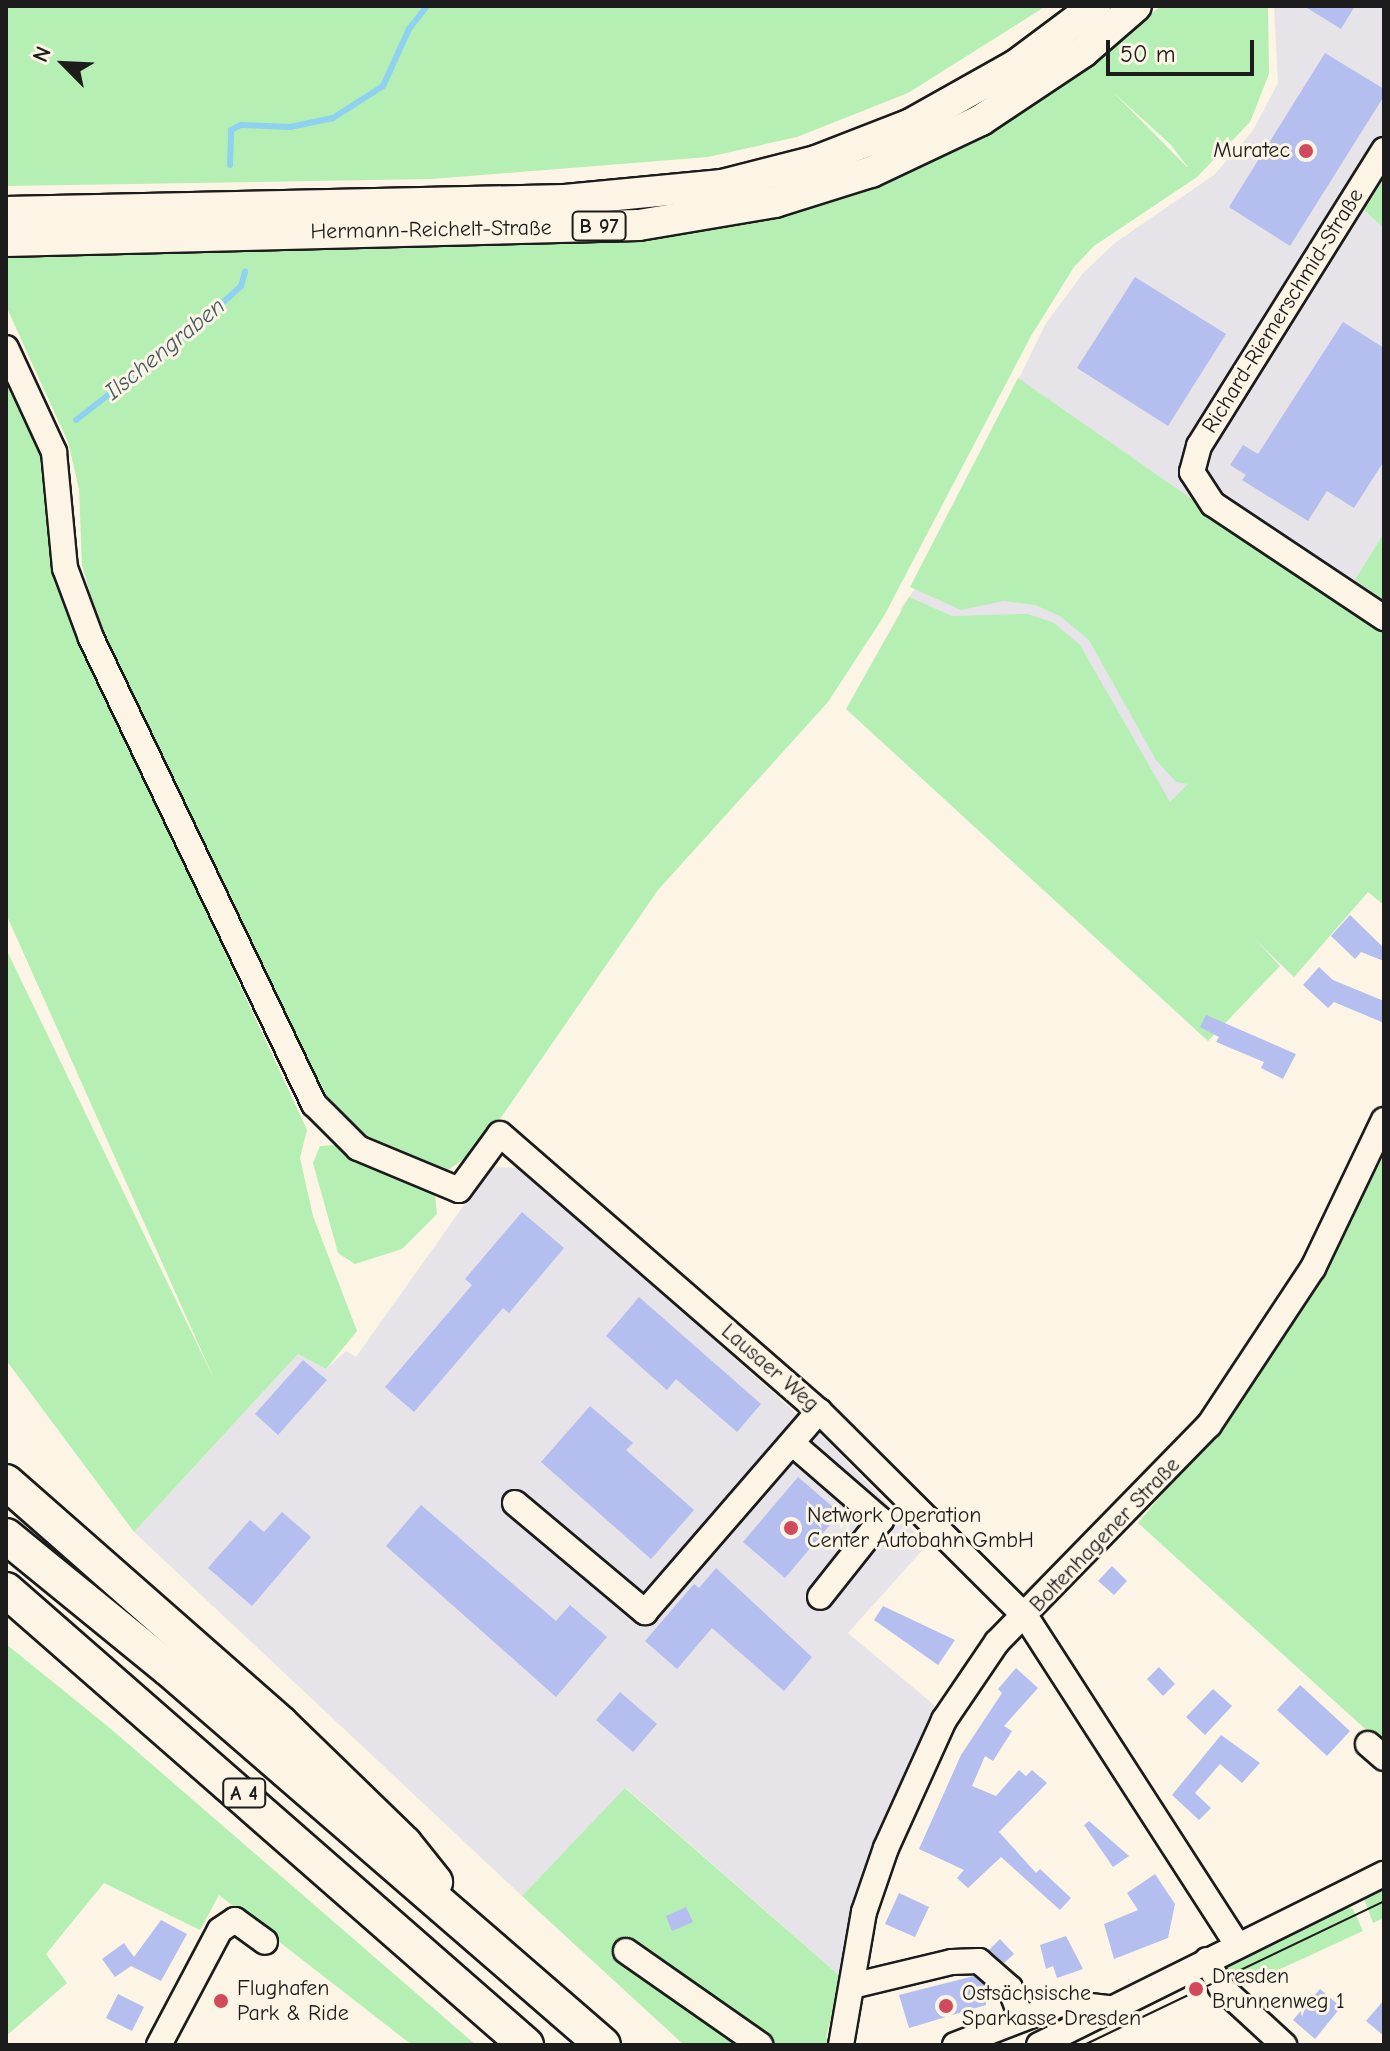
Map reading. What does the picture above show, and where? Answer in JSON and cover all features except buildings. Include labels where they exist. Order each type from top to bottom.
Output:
[{"type":"highway","points":[[6,1482],[280,1723],[404,1843],[480,1939]]},
{"type":"highway","name":"A 4","points":[[6,1536],[169,1669],[603,2045]]},
{"type":"highway","name":"A 4","points":[[6,1590],[526,2045]]},
{"type":"main road","name":"Hermann-Reichelt-Straße","points":[[6,212],[565,200],[722,185],[816,161],[909,125],[1016,65],[1095,6]]},
{"type":"main road","name":"Hermann-Reichelt-Straße","points":[[6,241],[639,225],[775,202],[871,172],[981,120],[1083,52],[1136,6]]},
{"type":"street","name":"Richard-Riemerschmid-Straße","points":[[1384,150],[1199,446],[1192,472],[1213,504],[1384,618]]},
{"type":"street","name":"Lausaer Weg","points":[[6,348],[54,452],[65,568],[91,638],[314,1104],[358,1148],[459,1190],[500,1134],[819,1411],[1026,1617]]},
{"type":"street","name":"Boltenhagener Straße","points":[[1237,1945],[1026,1617],[1209,1425],[1313,1268],[1384,1120]]},
{"type":"street","points":[[515,1503],[645,1612],[819,1411]]},
{"type":"street","points":[[792,1443],[881,1520],[820,1597]]},
{"type":"street","points":[[841,2045],[869,1899],[929,1750],[963,1689],[997,1642],[1026,1617]]},
{"type":"street","points":[[1039,2045],[1108,2008],[1384,1874]]},
{"type":"street","points":[[159,2045],[220,1930],[235,1920],[265,1942]]},
{"type":"street","points":[[626,1951],[760,2045]]},
{"type":"street","points":[[1207,1960],[1221,1987],[1284,2045]]},
{"type":"street","points":[[852,1986],[952,1962],[979,1961],[1010,1988],[1022,2019]]},
{"type":"street","points":[[955,2045],[1064,2003],[1108,2008]]},
{"type":"shaded area","points":[[1274,6],[1384,6],[1384,905],[1368,892],[1294,977],[900,609],[917,586],[1045,325],[1083,273],[1116,242],[1214,175],[1252,132],[1278,83]]},
{"type":"shaded area","points":[[491,1167],[522,1168],[829,1443],[927,1545],[848,1633],[939,1709],[841,1977],[626,1788],[522,1896],[134,1532],[298,1354],[326,1369],[346,1351],[356,1357]]},
{"type":"green space","points":[[6,6],[1046,6],[908,93],[797,137],[708,157],[431,179],[6,186]]},
{"type":"green space","points":[[1161,6],[1268,6],[1269,74],[1250,122],[1197,177],[1094,246],[1074,267],[1031,336],[884,616],[828,702],[658,890],[480,1148],[448,1170],[402,1158],[350,1133],[325,1104],[99,624],[82,565],[79,489],[68,442],[6,306],[6,255],[557,244],[705,231],[814,206],[893,180],[973,143],[1025,111]],"holes":[[[1113,92],[1170,144],[1188,167]]]},
{"type":"green space","points":[[1384,178],[1384,228],[1364,210]]},
{"type":"green space","points":[[6,376],[39,450],[56,510],[65,607],[307,1130],[300,1158],[313,1216],[357,1331],[326,1369],[298,1354],[134,1532],[6,1360],[6,949],[215,1381],[6,914]]},
{"type":"green space","points":[[1018,378],[1384,633],[1384,905],[1368,892],[1294,977],[1252,936],[1280,966],[1208,1041],[846,709],[909,597],[952,616],[1028,614],[1054,623],[1080,645],[1170,802],[1188,784],[1176,782],[1156,760],[1089,640],[1060,616],[1035,605],[1004,601],[961,610],[910,587]]},
{"type":"green space","points":[[1384,533],[1384,600],[1355,580]]},
{"type":"green space","points":[[335,1145],[354,1162],[427,1188],[435,1196],[437,1214],[402,1249],[355,1264],[338,1253],[313,1163],[320,1146]]},
{"type":"green space","points":[[1384,1156],[1384,1746],[1138,1523],[1232,1411],[1286,1335]]},
{"type":"green space","points":[[6,1644],[111,1729],[476,2045],[412,2045],[219,1895],[200,1930],[104,1883],[46,1954],[67,1983],[6,2036]]},
{"type":"green space","points":[[625,1788],[841,1977],[826,2037],[834,2045],[684,2045],[522,1896]]},
{"type":"green space","points":[[1384,1887],[1384,1918],[1373,1923],[1364,1899]]},
{"type":"green space","points":[[1344,1906],[1353,1909],[1363,1931],[1235,1990],[1226,1964]]},
{"type":"waterway","name":"Ilschengraben","points":[[230,165],[231,130],[241,125],[290,127],[333,118],[383,86],[409,29],[427,6]]},
{"type":"waterway","name":"Ilschengraben","points":[[76,420],[196,327],[241,286],[245,272]]},
{"type":"tram line","points":[[1084,2045],[1384,1901]]},
{"type":"place","name":"Muratec","points":[[1306,151]]},
{"type":"place","name":"Network Operation Center Autobahn GmbH","points":[[791,1528]]},
{"type":"place","name":"Dresden Brunnenweg 1","points":[[1196,1989]]},
{"type":"place","name":"Flughafen Park & Ride","points":[[221,2001]]},
{"type":"place","name":"Ostsächsische Sparkasse Dresden","points":[[946,2006]]}]
